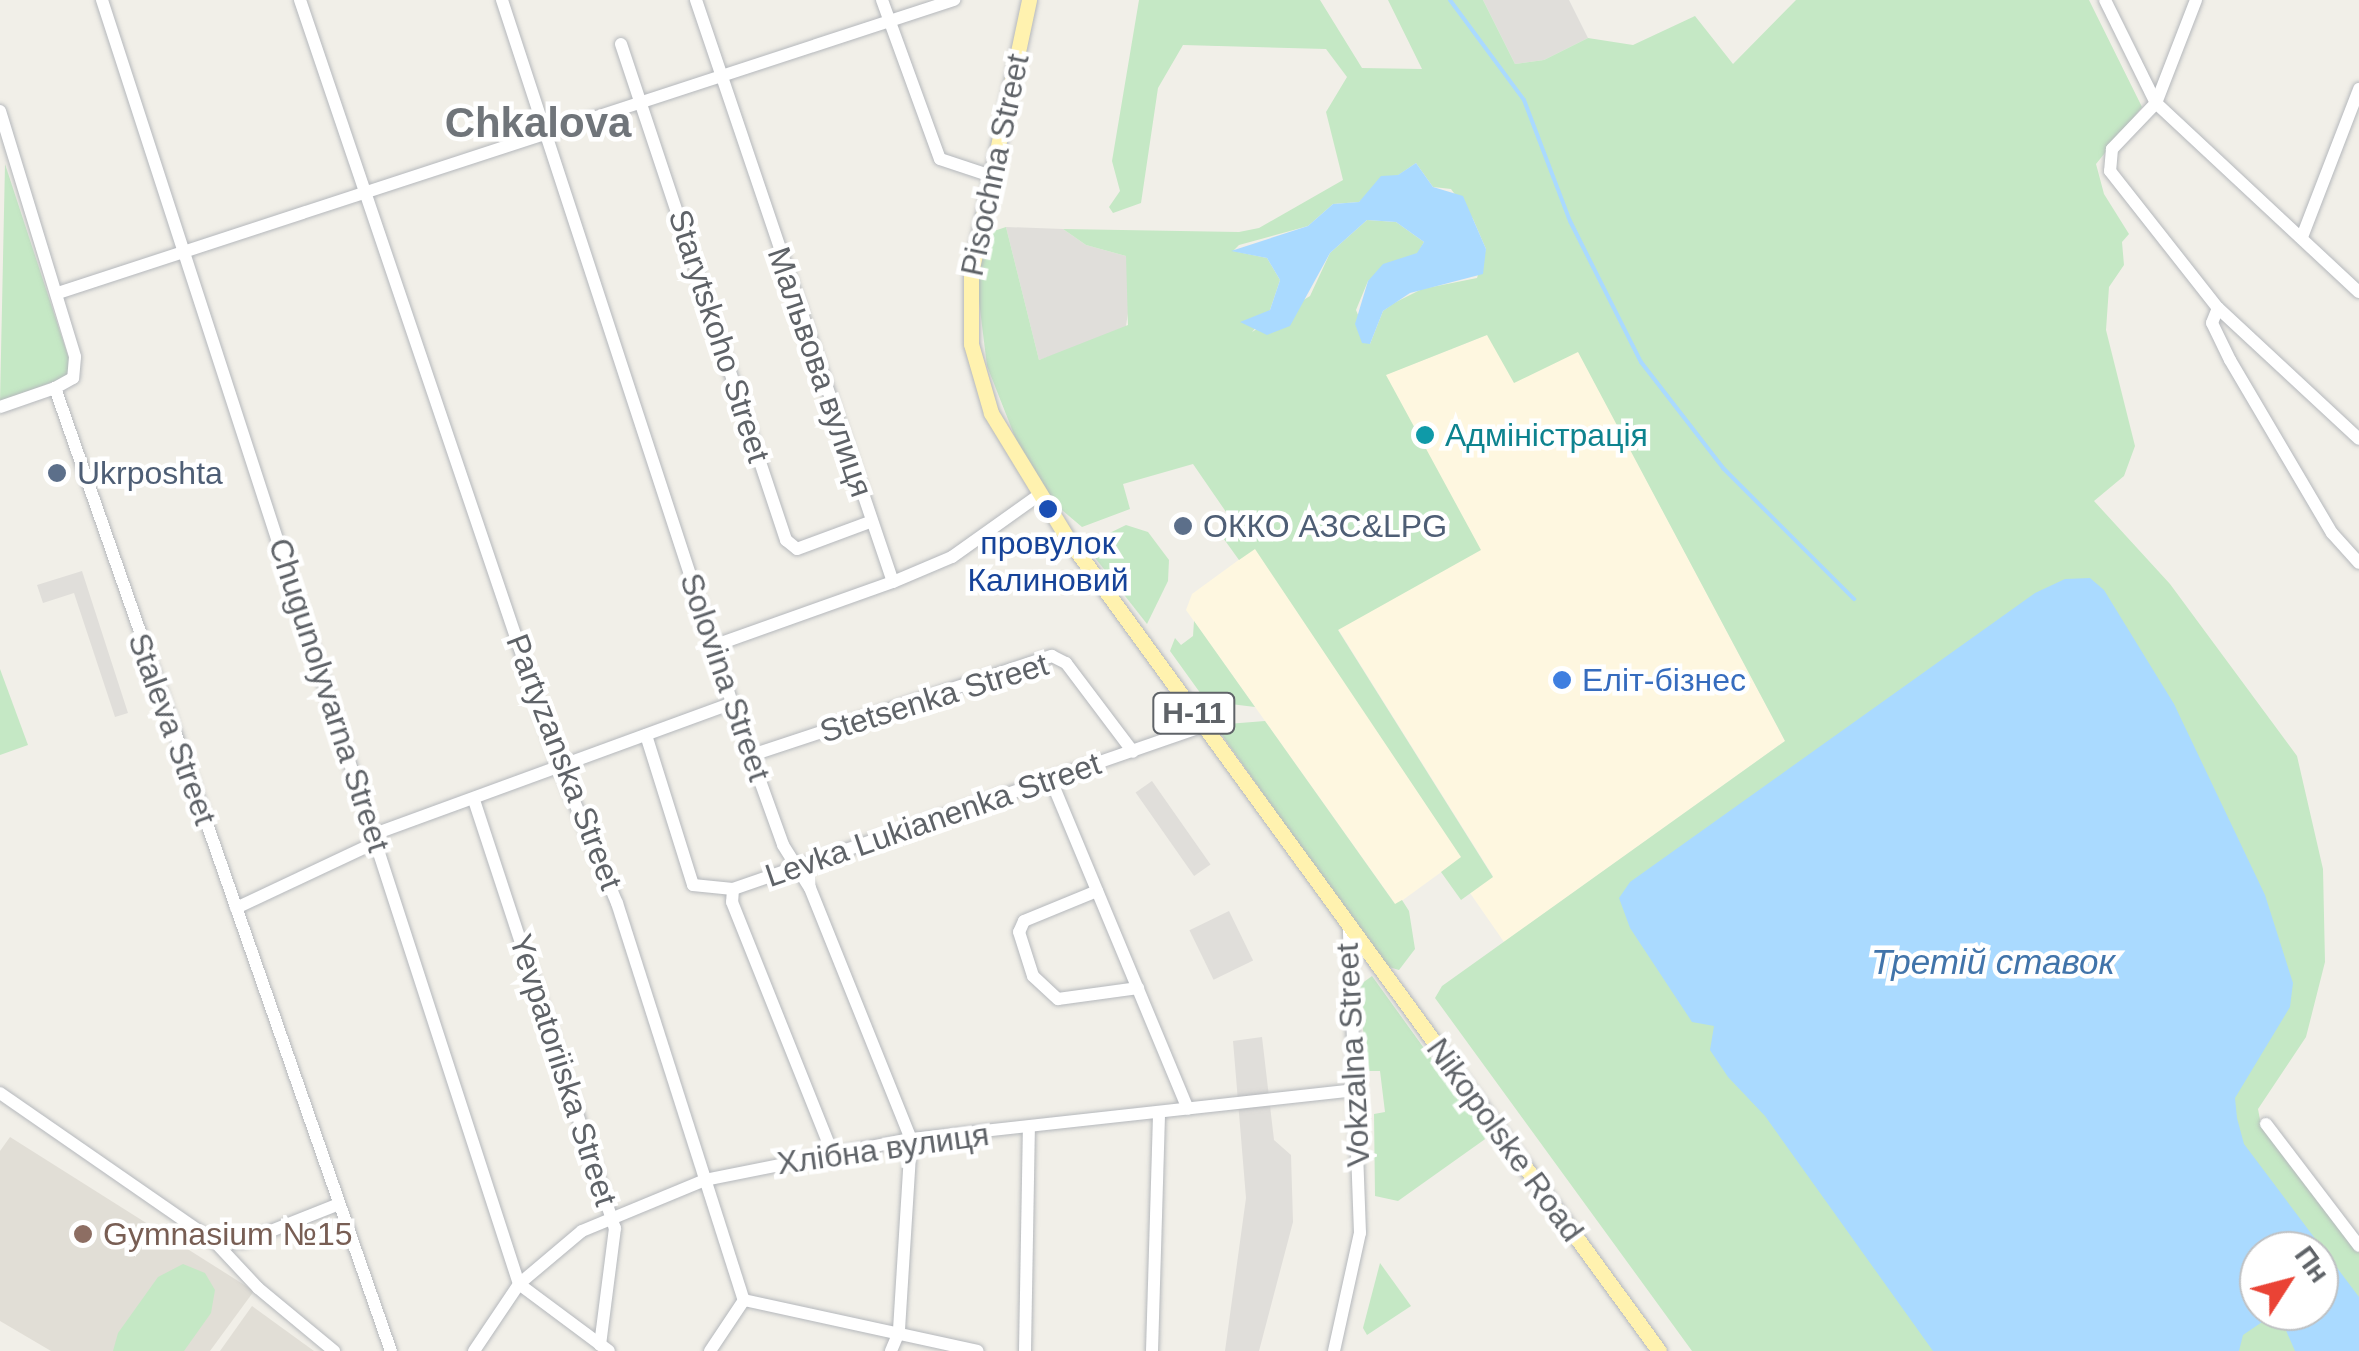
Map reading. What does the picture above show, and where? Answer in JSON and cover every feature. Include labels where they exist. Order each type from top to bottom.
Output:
[{"type":"main road","name":"Pisochna Street","points":[[1029,0],[970,273],[971,344],[991,414],[1039,495]]},
{"type":"main road","name":"Vokzalna Street","points":[[1039,495],[1350,931]]},
{"type":"main road","name":"Nikopolske Road","points":[[1350,931],[1659,1351]]},
{"type":"street","name":"Chugunolyvarna Street","points":[[102,0],[520,1284]]},
{"type":"street","name":"Partyzanska Street","points":[[300,0],[560,770],[617,903],[744,1300]]},
{"type":"street","name":"Solovina Street","points":[[502,0],[732,703],[911,1139],[899,1332],[891,1351]]},
{"type":"street","name":"Мальвова вулиця","points":[[696,0],[893,582]]},
{"type":"street","points":[[882,0],[940,159],[990,176]]},
{"type":"street","points":[[58,293],[954,0]]},
{"type":"street","points":[[2104,0],[2156,103],[2359,292]]},
{"type":"street","points":[[2196,0],[2156,103],[2112,149],[2110,171],[2218,308],[2359,439]]},
{"type":"street","name":"Starytskoho Street","points":[[621,44],[786,540],[797,549],[870,522]]},
{"type":"street","points":[[2302,237],[2359,90]]},
{"type":"street","points":[[0,112],[58,293],[75,368],[68,383],[0,407]]},
{"type":"street","points":[[2218,308],[2212,322],[2230,360],[2332,532],[2359,563]]},
{"type":"street","name":"Staleva Street","points":[[55,388],[391,1351]]},
{"type":"street","points":[[713,646],[893,582],[967,548],[1039,495]]},
{"type":"street","name":"Stetsenka Street","points":[[752,754],[1052,656],[1066,663],[1132,752]]},
{"type":"street","points":[[236,908],[377,838],[732,703]]},
{"type":"street","name":"Levka Lukianenka Street","points":[[733,889],[1204,726]]},
{"type":"street","points":[[646,736],[694,884],[733,889],[732,902],[831,1150]]},
{"type":"street","points":[[1051,780],[1188,1109]]},
{"type":"street","name":"Yevpatoriiska Street","points":[[474,800],[611,1214],[616,1258],[604,1348]]},
{"type":"street","points":[[1097,891],[1024,921],[1019,932],[1033,976],[1058,999],[1138,988]]},
{"type":"street","name":"Vokzalna Street","points":[[1334,1351],[1360,1233],[1350,931]]},
{"type":"street","name":"Хлібна вулиця","points":[[474,1351],[520,1284],[611,1214],[705,1180],[831,1150],[1356,1090]]},
{"type":"street","points":[[0,1093],[215,1242],[258,1288],[334,1351]]},
{"type":"street","points":[[1152,1351],[1160,1114]]},
{"type":"street","points":[[2266,1124],[2359,1246]]},
{"type":"street","points":[[1025,1351],[1029,1130]]},
{"type":"street","points":[[215,1242],[243,1242],[339,1204]]},
{"type":"street","points":[[520,1284],[604,1348]]},
{"type":"street","points":[[710,1351],[744,1300],[978,1351]]},
{"type":"shaded area","points":[[1483,0],[1569,0],[1588,38],[1544,60],[1515,64]]},
{"type":"shaded area","points":[[1006,227],[1063,229],[1086,245],[1126,256],[1132,290],[1125,331],[1039,360]]},
{"type":"shaded area","name":"Еліт-бізнес","points":[[1487,335],[1578,351],[1785,741],[1504,942],[1470,893],[1493,876],[1338,629],[1480,550],[1385,375]]},
{"type":"shaded area","points":[[1255,548],[1462,857],[1396,905],[1186,610],[1192,594]]},
{"type":"shaded area","points":[[82,571],[128,713],[115,717],[74,593],[43,603],[37,585]]},
{"type":"shaded area","points":[[1152,781],[1211,865],[1194,876],[1136,792]]},
{"type":"shaded area","points":[[1229,911],[1253,960],[1214,980],[1189,930]]},
{"type":"shaded area","points":[[1262,1037],[1274,1140],[1291,1155],[1293,1222],[1259,1351],[1225,1351],[1246,1198],[1233,1041]]},
{"type":"shaded area","name":"Gymnasium №15","points":[[10,1137],[254,1291],[210,1351],[51,1351],[0,1321],[0,1151]]},
{"type":"shaded area","points":[[252,1306],[314,1351],[220,1351]]},
{"type":"green space","points":[[1139,0],[1320,0],[1362,68],[1422,69],[1388,0],[1483,0],[1515,64],[1544,60],[1588,38],[1633,45],[1695,16],[1733,64],[1796,0],[2089,0],[2142,107],[2096,164],[2104,194],[2129,234],[2122,242],[2124,265],[2109,287],[2106,330],[2135,446],[2124,476],[2094,501],[2170,584],[2297,756],[2323,869],[2325,962],[2306,1037],[2258,1109],[2261,1125],[2359,1251],[2359,1351],[1692,1351],[1435,998],[1442,986],[1785,741],[1578,352],[1514,383],[1487,335],[1386,375],[1481,550],[1338,630],[1493,877],[1461,900],[1441,872],[1461,857],[1255,549],[1239,560],[1221,535],[1235,525],[1193,464],[1123,484],[1130,509],[1082,527],[1056,505],[1017,442],[987,366],[978,293],[982,235],[1006,227],[1039,360],[1128,325],[1126,256],[1086,245],[1063,229],[1239,232],[1259,228],[1343,180],[1326,112],[1347,77],[1326,49],[1183,45],[1158,88],[1141,203],[1113,213],[1109,207],[1120,191],[1112,161]],"holes":[[[1416,163],[1433,187],[1451,189],[1473,219],[1486,249],[1477,278],[1422,289],[1394,303],[1383,311],[1370,344],[1356,310],[1368,281],[1418,253],[1424,242],[1396,222],[1367,220],[1330,253],[1310,296],[1252,332],[1270,310],[1280,280],[1267,258],[1233,251],[1239,245],[1308,226],[1333,204],[1359,202]]]},
{"type":"green space","points":[[5,164],[70,362],[68,376],[0,402]]},
{"type":"green space","points":[[1126,525],[1148,532],[1169,560],[1168,581],[1147,624],[1085,545]]},
{"type":"green space","points":[[1194,621],[1255,707],[1206,701],[1170,651],[1175,638],[1181,645],[1193,636]]},
{"type":"green space","points":[[0,669],[28,745],[0,755]]},
{"type":"green space","points":[[1265,721],[1395,904],[1402,900],[1409,911],[1415,949],[1399,970],[1389,967],[1346,912],[1215,725]]},
{"type":"green space","points":[[1372,976],[1488,1137],[1398,1201],[1375,1196],[1374,1114],[1385,1112],[1380,1071],[1369,1071],[1357,987]]},
{"type":"green space","points":[[1380,1263],[1411,1306],[1367,1335],[1363,1328]]},
{"type":"green space","points":[[183,1264],[205,1273],[215,1290],[211,1313],[184,1351],[113,1351],[118,1333],[158,1277]]},
{"type":"water","points":[[1416,163],[1433,187],[1463,196],[1486,249],[1483,274],[1410,293],[1383,311],[1370,344],[1362,343],[1355,324],[1368,281],[1383,264],[1417,253],[1424,242],[1396,222],[1367,220],[1330,253],[1290,326],[1267,335],[1240,322],[1270,310],[1280,280],[1267,258],[1231,251],[1308,226],[1333,204],[1359,202],[1381,176],[1398,175]]},
{"type":"water","name":"Третій ставок","points":[[2090,578],[2104,590],[2174,704],[2265,895],[2293,983],[2290,1007],[2235,1098],[2244,1144],[2309,1231],[2239,1231],[2239,1331],[2249,1331],[2243,1335],[2239,1351],[1933,1351],[1765,1116],[1728,1077],[1710,1050],[1714,1026],[1692,1022],[1630,928],[1619,898],[1630,882],[2035,593],[2065,579]]},
{"type":"water","name":"Третій ставок","points":[[2339,1270],[2359,1297],[2359,1351],[2295,1351],[2286,1331],[2339,1331]]},
{"type":"waterway","points":[[1450,0],[1524,100],[1570,221],[1641,362],[1724,469],[1854,599]]},
{"type":"place","name":"Адміністрація","points":[[1425,435]]},
{"type":"place","name":"Ukrposhta","points":[[57,473]]},
{"type":"place","name":"провулок Калиновий","points":[[1048,509]]},
{"type":"place","name":"ОККО АЗС&LPG","points":[[1183,526]]},
{"type":"place","name":"Еліт-бізнес","points":[[1562,680]]},
{"type":"place","name":"Gymnasium №15","points":[[83,1234]]},
{"type":"district","name":"Chkalova","points":[[538,123]]}]
